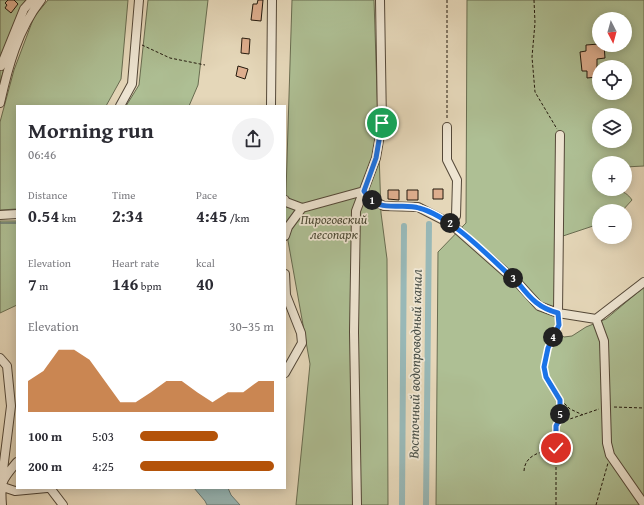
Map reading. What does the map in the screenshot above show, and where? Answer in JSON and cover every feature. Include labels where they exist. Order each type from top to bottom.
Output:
[{"type":"street","points":[[0,67],[24,9],[32,0]]},
{"type":"street","points":[[0,103],[8,68],[30,14],[41,0]]},
{"type":"street","points":[[121,105],[132,84],[139,0]]},
{"type":"street","points":[[270,105],[272,0]]},
{"type":"street","points":[[357,505],[354,332],[356,211],[376,158],[382,123],[380,0]]},
{"type":"street","points":[[447,127],[447,160],[457,180],[456,216],[451,224]]},
{"type":"street","points":[[558,313],[560,135]]},
{"type":"street","points":[[286,202],[302,208],[364,191]]},
{"type":"street","points":[[364,191],[368,198],[384,206],[418,207],[451,224],[519,284],[539,306],[558,313],[596,319],[644,282]]},
{"type":"street","points":[[286,233],[288,227],[302,208]]},
{"type":"street","points":[[0,214],[16,214]]},
{"type":"street","points":[[286,295],[301,333],[302,343],[286,371]]},
{"type":"street","points":[[596,319],[604,341],[607,443],[610,455],[644,504]]},
{"type":"street","points":[[0,358],[7,366],[11,406],[0,486],[2,505]]},
{"type":"street","points":[[0,486],[3,479],[16,463]]},
{"type":"street","points":[[0,486],[15,491],[32,489]]},
{"type":"street","points":[[49,489],[63,505]]},
{"type":"path","points":[[447,0],[447,127]]},
{"type":"path","points":[[534,0],[535,23],[532,57],[536,92],[560,135]]},
{"type":"path","points":[[137,38],[142,45],[170,58],[205,65]]},
{"type":"path","points":[[558,313],[559,325],[548,348],[544,367],[546,377],[560,400],[570,409],[584,415]]},
{"type":"path","points":[[556,505],[556,426],[560,418],[560,400]]},
{"type":"path","points":[[556,426],[567,420],[584,415],[592,410],[606,407],[644,408]]},
{"type":"path","points":[[524,471],[524,465],[528,458],[556,448]]},
{"type":"path","points":[[596,505],[610,455]]},
{"type":"green space","points":[[0,0],[37,0],[19,29],[10,50],[0,83]]},
{"type":"green space","points":[[48,0],[128,0],[121,79],[107,105],[16,105],[16,209],[0,210],[0,122],[14,70],[34,17]]},
{"type":"green space","points":[[148,0],[208,0],[198,85],[189,105],[127,105],[139,85]]},
{"type":"green space","name":"Пироговский лесопарк","points":[[292,0],[374,0],[381,213],[387,259],[388,505],[296,505],[310,364],[286,230]]},
{"type":"green space","points":[[467,0],[644,0],[644,166],[632,167],[632,156],[592,156],[592,196],[629,196],[632,200],[628,204],[592,204],[592,226],[557,238],[556,298],[560,334],[564,337],[572,336],[586,327],[606,319],[644,287],[644,505],[436,505],[438,252],[466,223]]},
{"type":"green space","points":[[0,221],[16,221],[16,305],[0,313]]},
{"type":"water","points":[[195,489],[228,489],[231,495],[240,505],[207,505]]},
{"type":"building","points":[[8,0],[14,0],[18,4],[11,13],[5,8],[7,5],[5,3]]},
{"type":"building","points":[[258,0],[263,0],[261,21],[251,20],[253,4],[257,4]]},
{"type":"building","points":[[242,38],[250,39],[249,54],[241,53]]},
{"type":"building","points":[[586,45],[592,45],[592,52],[605,52],[605,58],[592,60],[592,78],[587,78],[587,71],[582,71],[580,52],[586,51]]},
{"type":"building","points":[[238,66],[248,69],[245,79],[236,76]]},
{"type":"building","points":[[433,189],[443,189],[443,199],[433,199]]},
{"type":"building","points":[[388,190],[399,190],[399,200],[388,199]]},
{"type":"building","points":[[407,190],[418,190],[418,200],[407,200]]},
{"type":"waterway","points":[[0,223],[16,223]]},
{"type":"waterway","name":"Восточный водопроводный канал","points":[[426,505],[429,224]]},
{"type":"waterway","name":"Восточный водопроводный канал","points":[[402,505],[404,226]]},
{"type":"route","points":[[382,123],[380,143],[364,191],[368,198],[384,206],[399,208],[418,207],[451,224],[519,284],[539,306],[558,313],[559,325],[548,348],[544,367],[546,377],[560,400],[560,418],[556,426],[556,448]]}]
